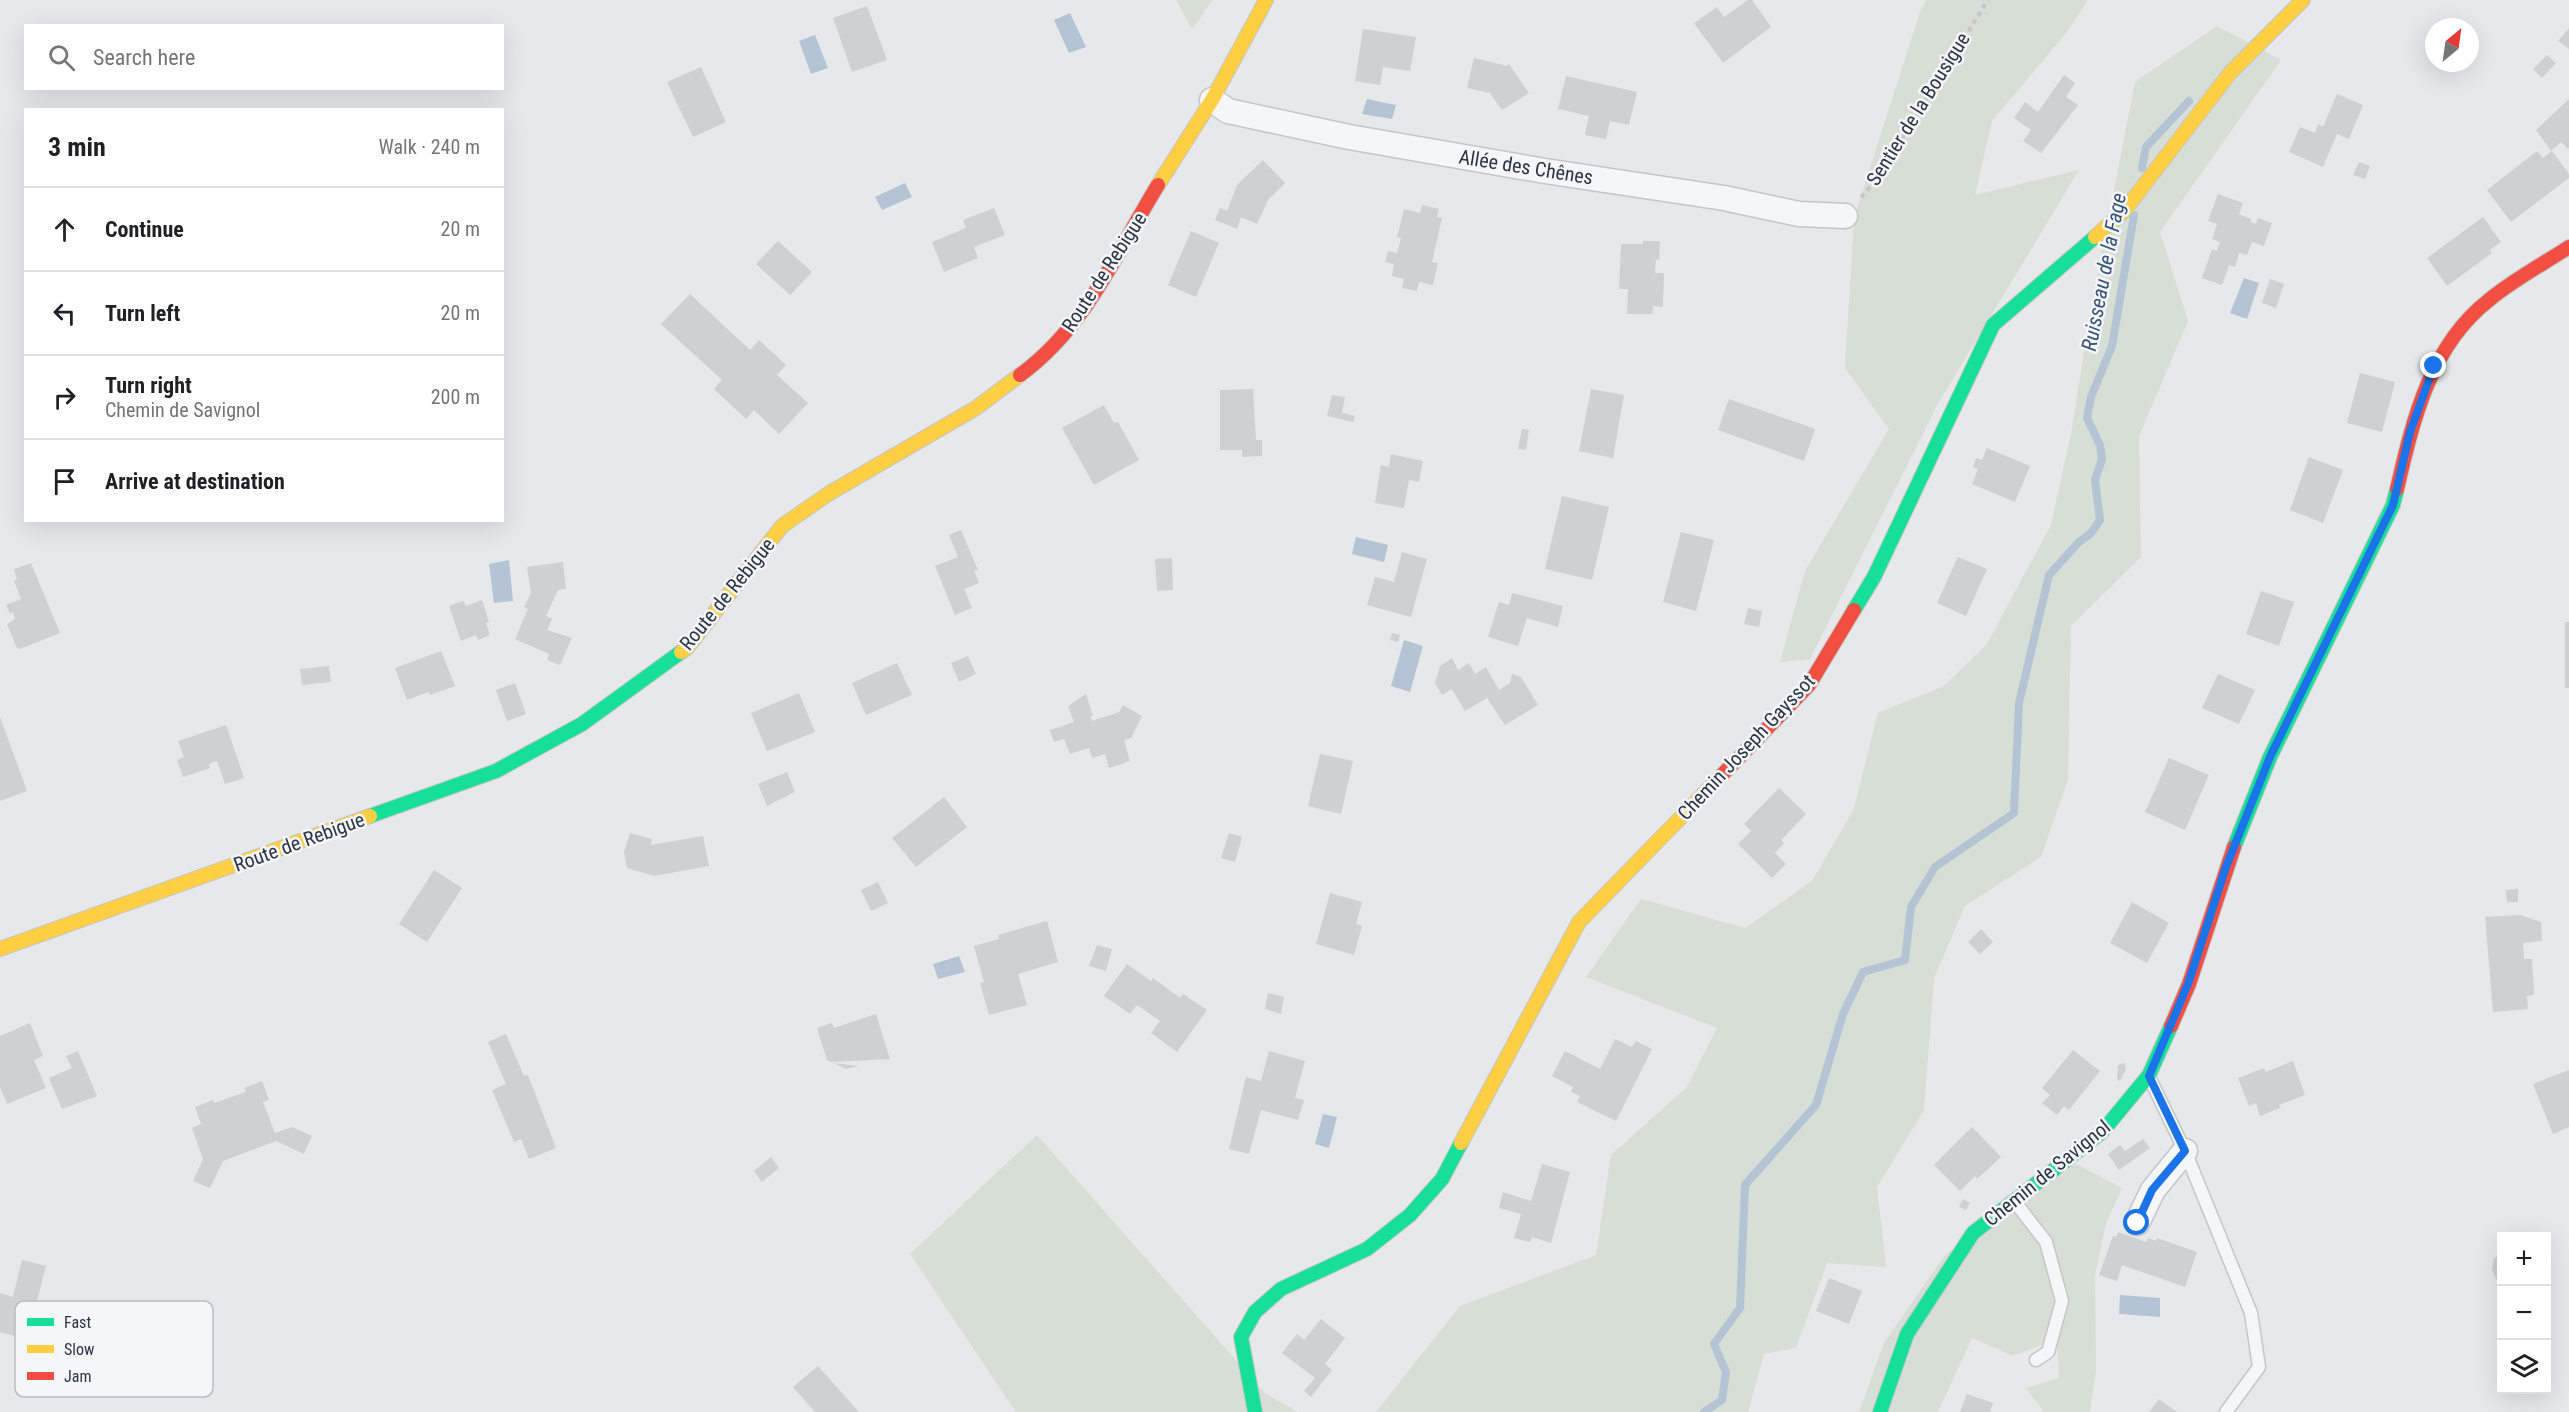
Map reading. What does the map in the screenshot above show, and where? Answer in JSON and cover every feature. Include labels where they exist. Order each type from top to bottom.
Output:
[{"type":"street","name":"Route de Rebigue","points":[[0,949],[496,771],[591,717],[687,648],[782,526],[828,494],[976,408],[1037,363],[1074,325],[1117,259],[1156,189],[1212,100],[1266,0]]},
{"type":"street","name":"Chemin Joseph Gayssot","points":[[1255,1412],[1241,1337],[1255,1312],[1281,1289],[1367,1249],[1410,1215],[1443,1179],[1579,922],[1809,685],[1874,577],[1993,325],[2124,210],[2230,73],[2303,0]]},
{"type":"street","name":"Allée des Chênes","points":[[1212,100],[1227,111],[1349,137],[1545,171],[1724,198],[1799,214],[1845,216]]},
{"type":"street","name":"Chemin de Savignol","points":[[1880,1412],[1907,1334],[1973,1233],[2102,1132],[2149,1076],[2188,984],[2226,867],[2270,757],[2393,505],[2410,432],[2434,366],[2459,330],[2488,300],[2569,247]]},
{"type":"street","points":[[2137,1223],[2152,1190],[2185,1151]]},
{"type":"lane","points":[[2149,1076],[2185,1151],[2251,1312],[2259,1367],[2226,1412]]},
{"type":"lane","points":[[2014,1201],[2046,1242],[2062,1301],[2048,1352],[2036,1360]]},
{"type":"path","name":"Sentier de la Bousigue","points":[[1845,216],[1874,183],[1988,0]]},
{"type":"shaded area","points":[[1176,0],[1213,0],[1192,29]]},
{"type":"shaded area","points":[[1927,0],[2088,0],[2067,32],[1992,121],[1975,195],[2079,170],[1939,402],[1810,659],[1780,662],[1805,571],[1889,429],[1845,368],[1854,218],[1921,9]]},
{"type":"shaded area","points":[[2217,26],[2281,60],[2160,232],[2188,321],[2139,436],[2141,557],[2071,626],[2068,779],[2041,857],[1965,906],[1934,978],[1924,1110],[1877,1187],[1886,1267],[1827,1263],[1796,1348],[1764,1354],[1748,1412],[1376,1412],[1460,1306],[1596,1255],[1611,1155],[1687,1087],[1717,1028],[1586,977],[1641,899],[1745,928],[1812,881],[1854,809],[1878,713],[1944,686],[1987,644],[2051,525],[2071,434],[2091,308],[2135,82]]},
{"type":"shaded area","points":[[1037,1135],[1265,1393],[1298,1412],[1016,1412],[910,1254]]},
{"type":"shaded area","points":[[2074,1163],[2122,1188],[2106,1223],[2095,1276],[2096,1370],[2090,1412],[2044,1412],[2026,1388],[2059,1378],[2057,1339],[2013,1356],[1972,1338],[1938,1412],[1859,1412],[1884,1343],[1945,1255]]},
{"type":"water","points":[[1070,13],[1086,47],[1069,53],[1054,20]]},
{"type":"water","points":[[815,35],[828,68],[811,74],[799,41]]},
{"type":"water","points":[[1367,99],[1396,105],[1392,119],[1362,114]]},
{"type":"water","points":[[905,183],[912,197],[882,210],[875,197]]},
{"type":"water","points":[[2244,278],[2259,283],[2247,319],[2230,313]]},
{"type":"water","points":[[1356,537],[1388,545],[1384,562],[1352,554]]},
{"type":"water","points":[[509,560],[513,601],[494,603],[489,564]]},
{"type":"water","points":[[1404,640],[1423,646],[1410,692],[1391,686]]},
{"type":"water","points":[[959,956],[965,972],[938,979],[933,964]]},
{"type":"water","points":[[1323,1114],[1337,1117],[1329,1148],[1315,1144]]},
{"type":"water","points":[[2120,1295],[2160,1298],[2160,1317],[2119,1314]]},
{"type":"building","points":[[1748,0],[1752,0],[1771,27],[1723,63],[1694,23],[1717,7],[1724,17]]},
{"type":"building","points":[[867,6],[887,60],[852,72],[833,18]]},
{"type":"building","points":[[2569,28],[2569,49],[2558,41]]},
{"type":"building","points":[[1363,29],[1416,37],[1410,71],[1383,67],[1380,85],[1355,81]]},
{"type":"building","points":[[2547,55],[2556,63],[2542,78],[2533,69]]},
{"type":"building","points":[[1474,58],[1507,66],[1509,64],[1529,93],[1502,110],[1490,93],[1467,88]]},
{"type":"building","points":[[701,67],[726,122],[693,137],[667,82]]},
{"type":"building","points":[[2064,75],[2075,83],[2066,97],[2078,105],[2041,153],[2023,141],[2031,130],[2014,118],[2025,102],[2038,112]]},
{"type":"building","points":[[1566,76],[1637,92],[1629,125],[1610,121],[1606,139],[1585,135],[1589,116],[1558,109]]},
{"type":"building","points":[[2337,94],[2363,105],[2349,139],[2337,134],[2323,167],[2289,152],[2300,127],[2315,133],[2318,124],[2323,127]]},
{"type":"building","points":[[2569,99],[2569,148],[2561,142],[2551,151],[2536,130]]},
{"type":"building","points":[[2537,151],[2543,158],[2552,151],[2569,174],[2569,178],[2511,222],[2487,190]]},
{"type":"building","points":[[1263,160],[1285,183],[1268,200],[1257,224],[1241,217],[1237,229],[1215,220],[1220,208],[1227,211],[1237,185]]},
{"type":"building","points":[[2359,162],[2370,166],[2365,179],[2353,175]]},
{"type":"building","points":[[2218,194],[2243,203],[2239,214],[2251,219],[2251,222],[2256,224],[2258,218],[2272,223],[2264,246],[2252,242],[2247,255],[2239,253],[2235,267],[2229,265],[2222,285],[2202,278],[2212,249],[2217,251],[2220,242],[2212,239],[2217,224],[2208,221]]},
{"type":"building","points":[[1422,205],[1439,209],[1437,217],[1442,218],[1432,262],[1438,263],[1433,285],[1419,282],[1417,291],[1402,288],[1404,279],[1392,276],[1394,264],[1385,262],[1388,251],[1397,253],[1401,238],[1397,237],[1404,209],[1420,213]]},
{"type":"building","points":[[994,208],[1005,235],[974,247],[978,258],[944,272],[932,242],[966,228],[963,220]]},
{"type":"building","points":[[2483,217],[2501,242],[2490,250],[2492,253],[2447,286],[2427,258]]},
{"type":"building","points":[[1191,231],[1219,243],[1196,297],[1168,285]]},
{"type":"building","points":[[778,241],[812,272],[790,295],[756,264]]},
{"type":"building","points":[[1643,241],[1660,241],[1659,260],[1656,259],[1655,273],[1664,273],[1663,307],[1653,306],[1652,314],[1627,314],[1628,289],[1619,289],[1621,244],[1643,244]]},
{"type":"building","points":[[2270,279],[2284,284],[2276,308],[2262,303]]},
{"type":"building","points":[[690,294],[750,350],[759,340],[786,365],[777,375],[808,403],[779,434],[754,410],[746,419],[714,389],[722,380],[661,324]]},
{"type":"building","points":[[2360,373],[2395,382],[2382,432],[2347,423]]},
{"type":"building","points":[[1253,389],[1256,440],[1262,440],[1262,456],[1242,457],[1242,450],[1220,450],[1220,390]]},
{"type":"building","points":[[1591,389],[1624,395],[1613,458],[1579,451]]},
{"type":"building","points":[[1332,395],[1345,397],[1342,413],[1355,416],[1353,422],[1327,416]]},
{"type":"building","points":[[1729,399],[1815,429],[1804,461],[1718,430]]},
{"type":"building","points":[[1104,405],[1114,423],[1118,422],[1139,460],[1094,485],[1062,428]]},
{"type":"building","points":[[1522,429],[1529,430],[1526,450],[1518,449]]},
{"type":"building","points":[[1987,448],[2030,466],[2015,502],[1972,484],[1978,469],[1973,467],[1976,458],[1982,460]]},
{"type":"building","points":[[1391,454],[1423,461],[1419,482],[1409,480],[1404,508],[1375,503],[1381,465],[1389,467]]},
{"type":"building","points":[[2309,457],[2343,470],[2323,523],[2290,510]]},
{"type":"building","points":[[1562,496],[1609,507],[1592,580],[1545,569]]},
{"type":"building","points":[[961,530],[978,570],[974,571],[979,583],[964,589],[972,608],[955,615],[935,566],[958,557],[949,535]]},
{"type":"building","points":[[1681,532],[1714,540],[1696,611],[1663,602]]},
{"type":"building","points":[[1402,552],[1427,559],[1411,617],[1367,605],[1375,577],[1394,582]]},
{"type":"building","points":[[1958,557],[1987,569],[1966,616],[1937,603]]},
{"type":"building","points":[[1172,558],[1173,590],[1157,591],[1155,559]]},
{"type":"building","points":[[563,562],[566,589],[558,590],[546,616],[552,619],[547,630],[572,638],[560,665],[547,660],[549,654],[515,639],[528,609],[524,607],[531,593],[527,567]]},
{"type":"building","points":[[31,563],[60,633],[20,649],[17,648],[7,624],[15,619],[13,612],[10,614],[6,605],[21,599],[14,581],[17,579],[14,569]]},
{"type":"building","points":[[2261,591],[2294,602],[2279,646],[2246,634]]},
{"type":"building","points":[[1512,593],[1563,606],[1558,627],[1527,618],[1518,646],[1488,637],[1499,602],[1509,605]]},
{"type":"building","points":[[482,600],[489,622],[486,623],[490,635],[478,640],[476,635],[461,641],[449,606],[463,601],[466,606]]},
{"type":"building","points":[[1748,608],[1762,611],[1759,627],[1744,624]]},
{"type":"building","points":[[2565,622],[2569,622],[2569,688],[2565,688]]},
{"type":"building","points":[[1392,633],[1400,635],[1398,642],[1390,640]]},
{"type":"building","points":[[441,651],[455,686],[407,700],[395,668]]},
{"type":"building","points":[[968,656],[976,674],[959,682],[951,663]]},
{"type":"building","points":[[1452,658],[1458,670],[1469,663],[1475,674],[1486,667],[1499,690],[1510,683],[1512,674],[1521,677],[1538,705],[1505,725],[1487,698],[1465,711],[1452,689],[1442,695],[1435,683],[1440,666]]},
{"type":"building","points":[[897,663],[912,695],[866,715],[852,683]]},
{"type":"building","points":[[329,666],[331,682],[302,685],[300,669]]},
{"type":"building","points":[[2218,674],[2255,690],[2239,724],[2202,708]]},
{"type":"building","points":[[515,683],[526,714],[507,721],[496,690]]},
{"type":"building","points":[[799,693],[815,732],[767,751],[751,713]]},
{"type":"building","points":[[1086,694],[1093,716],[1090,716],[1092,721],[1119,712],[1123,705],[1142,716],[1131,738],[1124,740],[1130,761],[1109,768],[1105,754],[1092,758],[1089,748],[1070,754],[1064,739],[1054,742],[1050,730],[1074,722],[1068,706]]},
{"type":"building","points":[[0,717],[27,791],[0,801]]},
{"type":"building","points":[[226,725],[244,778],[225,784],[217,761],[209,764],[210,768],[183,777],[177,760],[184,757],[178,741]]},
{"type":"building","points":[[1320,754],[1353,761],[1341,814],[1308,806]]},
{"type":"building","points":[[2169,758],[2209,775],[2185,830],[2145,812]]},
{"type":"building","points":[[787,772],[795,792],[767,806],[758,784]]},
{"type":"building","points":[[1779,788],[1806,814],[1781,840],[1784,843],[1775,853],[1786,864],[1772,878],[1738,844],[1751,831],[1744,824]]},
{"type":"building","points":[[944,797],[967,827],[916,867],[892,838]]},
{"type":"building","points":[[630,833],[652,839],[651,845],[703,836],[709,866],[654,876],[627,868],[624,852]]},
{"type":"building","points":[[1229,833],[1242,837],[1235,862],[1221,858]]},
{"type":"building","points":[[434,870],[462,888],[427,942],[399,924]]},
{"type":"building","points":[[878,882],[888,903],[871,911],[861,890]]},
{"type":"building","points":[[2518,889],[2518,902],[2507,902],[2506,890]]},
{"type":"building","points":[[1330,893],[1362,902],[1356,924],[1362,926],[1354,955],[1316,944]]},
{"type":"building","points":[[2132,902],[2169,923],[2147,963],[2110,943]]},
{"type":"building","points":[[2520,915],[2541,922],[2542,941],[2523,943],[2524,959],[2532,959],[2534,995],[2527,996],[2528,1009],[2493,1012],[2485,917]]},
{"type":"building","points":[[1047,921],[1058,962],[1018,974],[1027,1005],[989,1015],[980,983],[984,982],[974,946],[999,939],[998,935]]},
{"type":"building","points":[[1981,929],[1993,942],[1980,954],[1968,942]]},
{"type":"building","points":[[1097,945],[1112,949],[1106,971],[1089,966]]},
{"type":"building","points":[[1127,964],[1151,981],[1153,978],[1180,998],[1183,994],[1207,1010],[1177,1052],[1151,1033],[1160,1021],[1137,1005],[1130,1014],[1104,996]]},
{"type":"building","points":[[1268,993],[1284,997],[1281,1014],[1265,1009]]},
{"type":"building","points":[[876,1014],[890,1059],[831,1062],[827,1060],[817,1028],[832,1023],[834,1028]]},
{"type":"building","points":[[30,1023],[43,1056],[34,1060],[46,1088],[7,1104],[0,1087],[0,1036]]},
{"type":"building","points":[[506,1034],[524,1076],[528,1075],[556,1148],[529,1159],[521,1139],[514,1142],[492,1090],[506,1084],[488,1042]]},
{"type":"building","points":[[1615,1039],[1632,1047],[1636,1041],[1652,1049],[1616,1121],[1577,1102],[1580,1096],[1571,1092],[1573,1087],[1552,1076],[1565,1051],[1600,1069]]},
{"type":"building","points":[[2073,1050],[2100,1071],[2069,1110],[2064,1106],[2057,1115],[2042,1103],[2050,1095],[2042,1088]]},
{"type":"building","points":[[78,1051],[97,1096],[62,1109],[49,1078],[72,1068],[66,1056]]},
{"type":"building","points":[[1269,1051],[1305,1061],[1295,1098],[1304,1100],[1298,1120],[1261,1110],[1249,1154],[1229,1149],[1246,1077],[1261,1081]]},
{"type":"building","points":[[2293,1061],[2305,1095],[2279,1105],[2280,1108],[2260,1116],[2256,1103],[2249,1106],[2238,1078],[2264,1068],[2266,1072]]},
{"type":"building","points":[[833,1063],[859,1066],[846,1069]]},
{"type":"building","points":[[2124,1063],[2126,1069],[2120,1081],[2117,1079],[2118,1065]]},
{"type":"building","points":[[2569,1070],[2569,1127],[2553,1134],[2533,1084]]},
{"type":"building","points":[[262,1081],[269,1100],[263,1102],[275,1133],[292,1127],[312,1136],[304,1154],[276,1141],[223,1161],[210,1188],[193,1181],[203,1159],[192,1128],[201,1124],[195,1107],[246,1092],[244,1088]]},
{"type":"building","points":[[1972,1127],[2001,1157],[1977,1179],[1975,1176],[1960,1191],[1934,1165]]},
{"type":"building","points":[[2143,1139],[2150,1148],[2119,1170],[2108,1154],[2120,1145],[2125,1151]]},
{"type":"building","points":[[771,1157],[779,1168],[762,1182],[754,1171]]},
{"type":"building","points":[[1542,1164],[1570,1172],[1551,1243],[1532,1237],[1530,1242],[1514,1238],[1521,1214],[1499,1208],[1503,1192],[1531,1201]]},
{"type":"building","points":[[1963,1199],[1970,1203],[1966,1210],[1959,1207]]},
{"type":"building","points":[[2118,1232],[2146,1242],[2148,1238],[2156,1241],[2157,1238],[2197,1252],[2185,1287],[2122,1265],[2117,1281],[2099,1275],[2113,1236],[2116,1237]]},
{"type":"building","points":[[2497,1257],[2497,1280],[2492,1270],[2494,1258]]},
{"type":"building","points":[[22,1260],[46,1266],[37,1301],[15,1301],[15,1336],[0,1332],[0,1293],[13,1297]]},
{"type":"building","points":[[1829,1278],[1862,1291],[1849,1324],[1816,1311]]},
{"type":"building","points":[[1321,1319],[1345,1338],[1325,1364],[1332,1370],[1311,1397],[1304,1391],[1315,1378],[1282,1353],[1297,1334],[1304,1340]]},
{"type":"building","points":[[818,1366],[859,1412],[815,1412],[793,1387]]},
{"type":"building","points":[[1967,1394],[1993,1403],[1990,1412],[1960,1412]]},
{"type":"building","points":[[2159,1399],[2177,1412],[2149,1412]]},
{"type":"waterway","name":"Ruisseau de la Fage","points":[[2142,168],[2146,147],[2189,101]]},
{"type":"waterway","name":"Ruisseau de la Fage","points":[[1704,1412],[1722,1400],[1726,1372],[1714,1344],[1740,1308],[1745,1185],[1816,1105],[1843,1014],[1863,972],[1905,960],[1911,907],[1935,867],[2014,813],[2019,703],[2049,575],[2079,542],[2091,533],[2100,520],[2095,480],[2102,459],[2100,445],[2087,418],[2091,397],[2112,346],[2134,215]]},
{"type":"traffic: fast","points":[[1854,610],[1874,577],[1993,325],[2095,237]]},
{"type":"traffic: fast","points":[[2234,847],[2270,757],[2393,505],[2397,489]]},
{"type":"traffic: fast","points":[[370,816],[496,771],[582,724],[681,652]]},
{"type":"traffic: fast","points":[[1880,1412],[1907,1334],[1973,1233],[2102,1132],[2149,1075],[2171,1026]]},
{"type":"traffic: fast","points":[[1255,1412],[1241,1337],[1255,1312],[1281,1289],[1367,1249],[1410,1215],[1442,1179],[1461,1143]]},
{"type":"traffic: slow","points":[[1158,185],[1212,100],[1266,0]]},
{"type":"traffic: slow","points":[[2095,237],[2124,211],[2230,73],[2303,0]]},
{"type":"traffic: slow","points":[[681,652],[687,648],[782,526],[828,494],[976,408],[1020,375]]},
{"type":"traffic: slow","points":[[1461,1143],[1579,922],[1722,775]]},
{"type":"traffic: slow","points":[[0,949],[370,816]]},
{"type":"traffic: jam","points":[[1020,375],[1043,356],[1082,311],[1114,262],[1158,185]]},
{"type":"traffic: jam","points":[[2397,489],[2410,437],[2427,386],[2452,339],[2469,318],[2489,300],[2569,247]]},
{"type":"traffic: jam","points":[[1722,775],[1809,685],[1854,610]]},
{"type":"traffic: jam","points":[[2171,1026],[2189,984],[2234,847]]},
{"type":"route","points":[[2137,1223],[2152,1190],[2185,1151],[2149,1076],[2188,984],[2226,867],[2270,757],[2393,505],[2410,432],[2434,366]]}]
